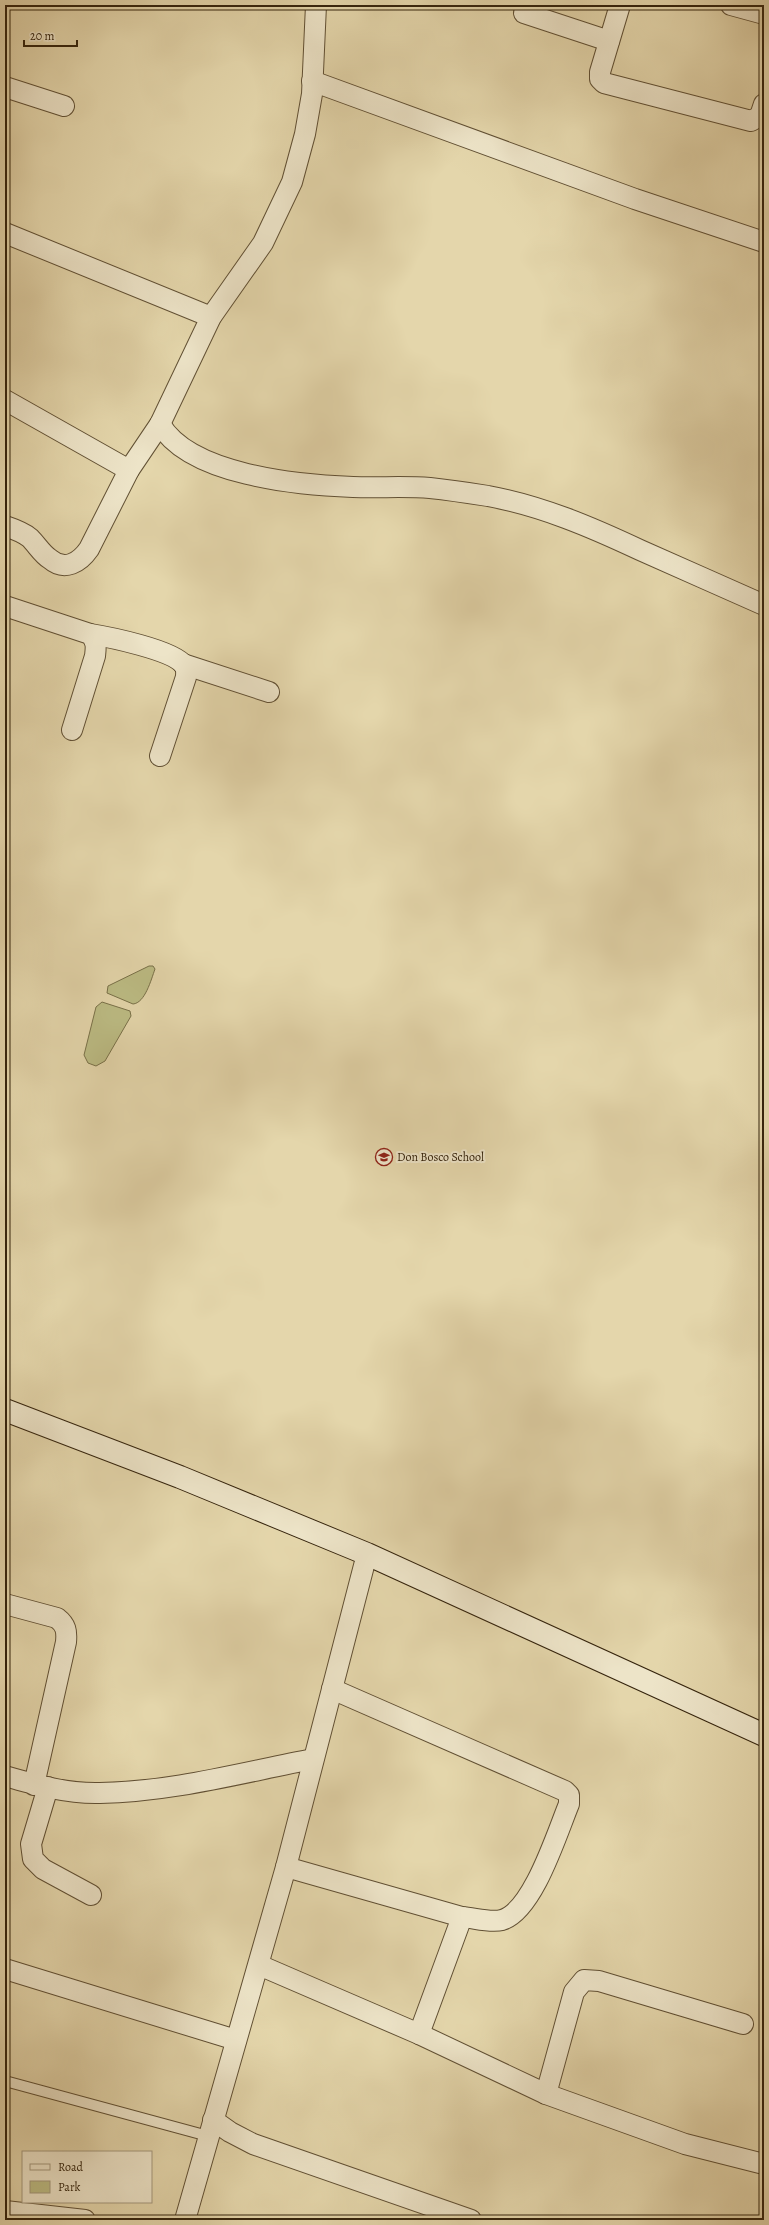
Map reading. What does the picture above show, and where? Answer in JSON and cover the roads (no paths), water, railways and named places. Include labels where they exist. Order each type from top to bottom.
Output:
[{"type":"street","points":[[5,526],[22,532],[30,538],[50,560],[68,565],[76,563],[83,558],[89,549],[129,470],[160,424],[211,317],[262,243],[278,215],[292,182],[305,134],[312,94],[316,5]]},
{"type":"street","points":[[620,5],[600,72],[600,79],[604,83],[751,120],[760,116],[764,104]]},
{"type":"street","points":[[731,5],[764,14]]},
{"type":"street","points":[[524,13],[609,41]]},
{"type":"street","points":[[312,81],[634,199],[764,242]]},
{"type":"street","points":[[5,87],[64,106]]},
{"type":"street","points":[[5,233],[211,317]]},
{"type":"street","points":[[5,400],[129,470]]},
{"type":"street","points":[[160,424],[166,435],[190,454],[212,463],[263,478],[350,487],[429,488],[488,496],[534,507],[580,523],[764,605]]},
{"type":"street","points":[[5,606],[90,634],[128,641],[159,652],[183,664],[269,692]]},
{"type":"street","points":[[72,730],[95,656],[96,645],[90,634]]},
{"type":"street","points":[[160,756],[186,677],[186,670],[183,664]]},
{"type":"street","points":[[5,1410],[180,1477],[367,1554],[764,1735]]},
{"type":"street","points":[[186,2220],[286,1867],[367,1554]]},
{"type":"street","points":[[5,1604],[57,1618],[63,1622],[66,1629],[66,1642],[31,1844],[32,1859],[43,1869],[91,1895]]},
{"type":"street","points":[[286,1867],[462,1917],[502,1920],[517,1912],[525,1902],[540,1874],[569,1804],[569,1795],[565,1791],[332,1689]]},
{"type":"street","points":[[5,1776],[41,1786],[100,1793],[149,1789],[313,1759]]},
{"type":"street","points":[[419,2034],[462,1917]]},
{"type":"street","points":[[259,1965],[419,2034],[546,2094],[685,2144],[764,2164]]},
{"type":"street","points":[[5,1969],[238,2036]]},
{"type":"street","points":[[546,2094],[574,1992],[584,1980],[599,1981],[743,2024]]},
{"type":"street","points":[[150,2000],[238,2036]]},
{"type":"street","points":[[211,2128],[230,2132],[253,2144],[471,2220]]},
{"type":"street","points":[[8,2214],[85,2220]]},
{"type":"lane","points":[[5,2081],[211,2128]]},
{"type":"place","name":"Don Bosco School","points":[[384,1157]]}]
